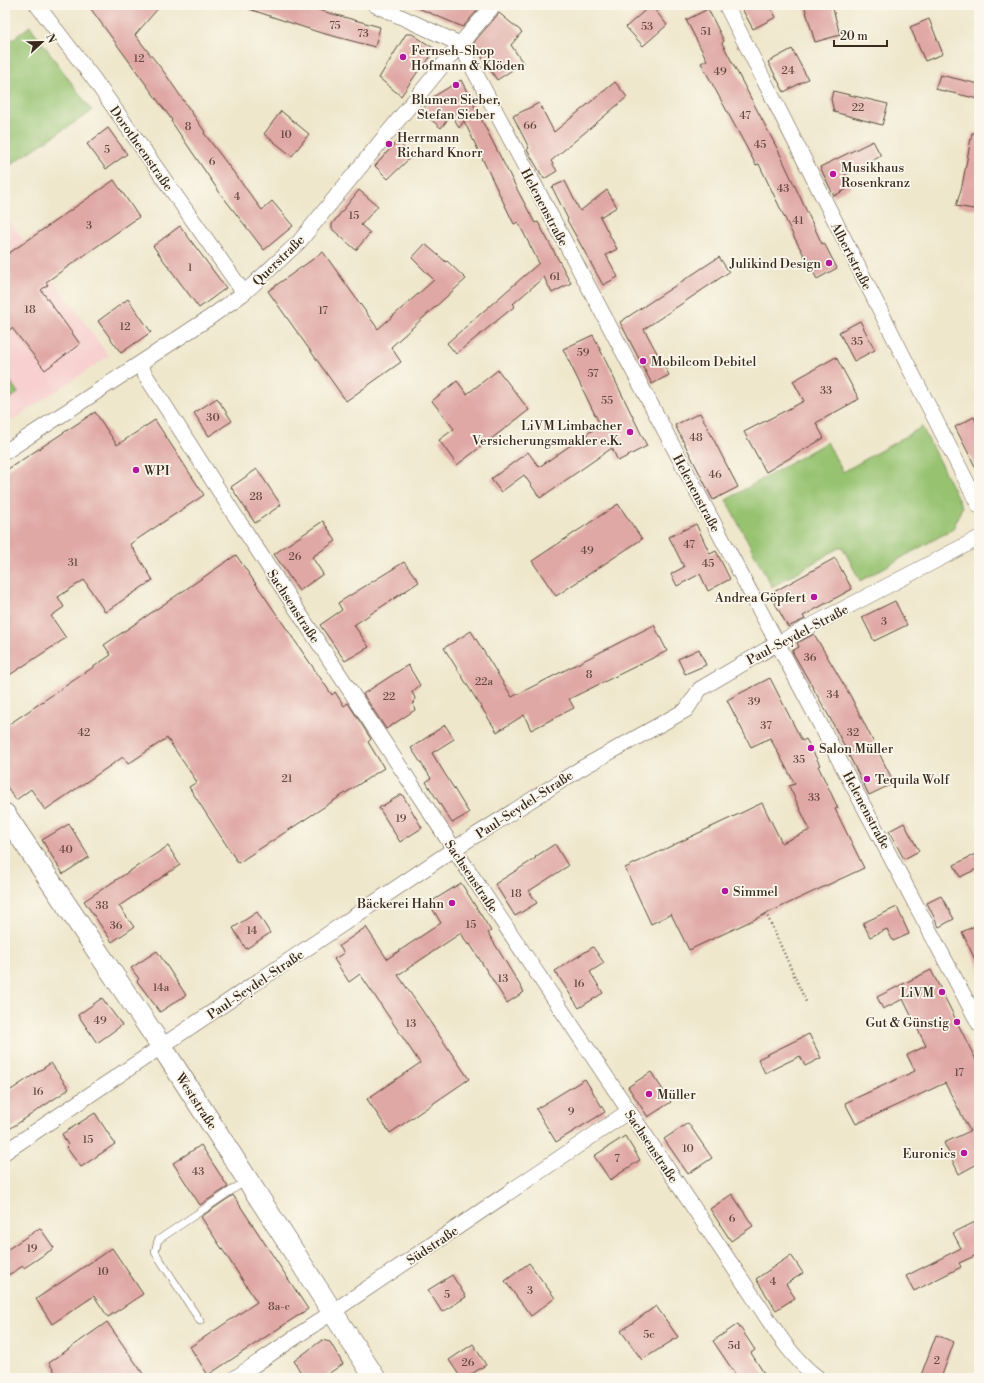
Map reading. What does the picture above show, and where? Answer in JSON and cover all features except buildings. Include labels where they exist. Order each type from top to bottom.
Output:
[{"type":"main road","name":"Weststraße","points":[[8,825],[162,1047],[375,1378]]},
{"type":"street","name":"Dorotheenstraße","points":[[37,5],[92,78],[244,292]]},
{"type":"street","points":[[375,5],[460,44]]},
{"type":"street","name":"Querstraße","points":[[5,452],[139,365],[244,292],[299,242],[460,44],[494,5]]},
{"type":"street","name":"Albertstraße","points":[[726,5],[979,506]]},
{"type":"street","name":"Helenenstraße","points":[[460,44],[979,1024]]},
{"type":"street","name":"Sachsenstraße","points":[[139,365],[234,514],[454,849],[784,1344],[805,1368],[818,1378]]},
{"type":"street","name":"Paul-Seydel-Straße","points":[[5,1152],[454,849],[580,768],[686,710],[700,689],[778,643],[979,538]]},
{"type":"street","name":"Südstraße","points":[[235,1378],[629,1111]]},
{"type":"lane","points":[[200,1321],[155,1252],[158,1240],[247,1180]]},
{"type":"path","points":[[766,913],[808,1004]]},
{"type":"shaded area","points":[[8,219],[109,356],[5,425],[5,221]]},
{"type":"green space","points":[[30,26],[92,111],[5,168],[5,45]]},
{"type":"green space","points":[[5,373],[18,393],[5,402]]},
{"type":"green space","points":[[922,427],[962,507],[953,529],[860,581],[842,546],[772,587],[726,500],[827,442],[843,472]]},
{"type":"place","name":"Fernseh-Shop Hofmann & Klöden","points":[[403,57]]},
{"type":"place","name":"Blumen Sieber, Stefan Sieber","points":[[456,85]]},
{"type":"place","name":"Herrmann Richard Knorr","points":[[389,144]]},
{"type":"place","name":"Musikhaus Rosenkranz","points":[[833,174]]},
{"type":"place","name":"Julikind Design","points":[[829,263]]},
{"type":"place","name":"Mobilcom Debitel","points":[[643,361]]},
{"type":"place","name":"LiVM Limbacher Versicherungsmakler e.K.","points":[[630,432]]},
{"type":"place","name":"WPI","points":[[136,470]]},
{"type":"place","name":"Andrea Göpfert","points":[[814,597]]},
{"type":"place","name":"Salon Müller","points":[[811,748]]},
{"type":"place","name":"Tequila Wolf","points":[[867,779]]},
{"type":"place","name":"Simmel","points":[[725,891]]},
{"type":"place","name":"Bäckerei Hahn","points":[[452,903]]},
{"type":"place","name":"LiVM","points":[[942,992]]},
{"type":"place","name":"Gut & Günstig","points":[[957,1022]]},
{"type":"place","name":"Müller","points":[[649,1094]]},
{"type":"place","name":"Euronics","points":[[964,1153]]}]
